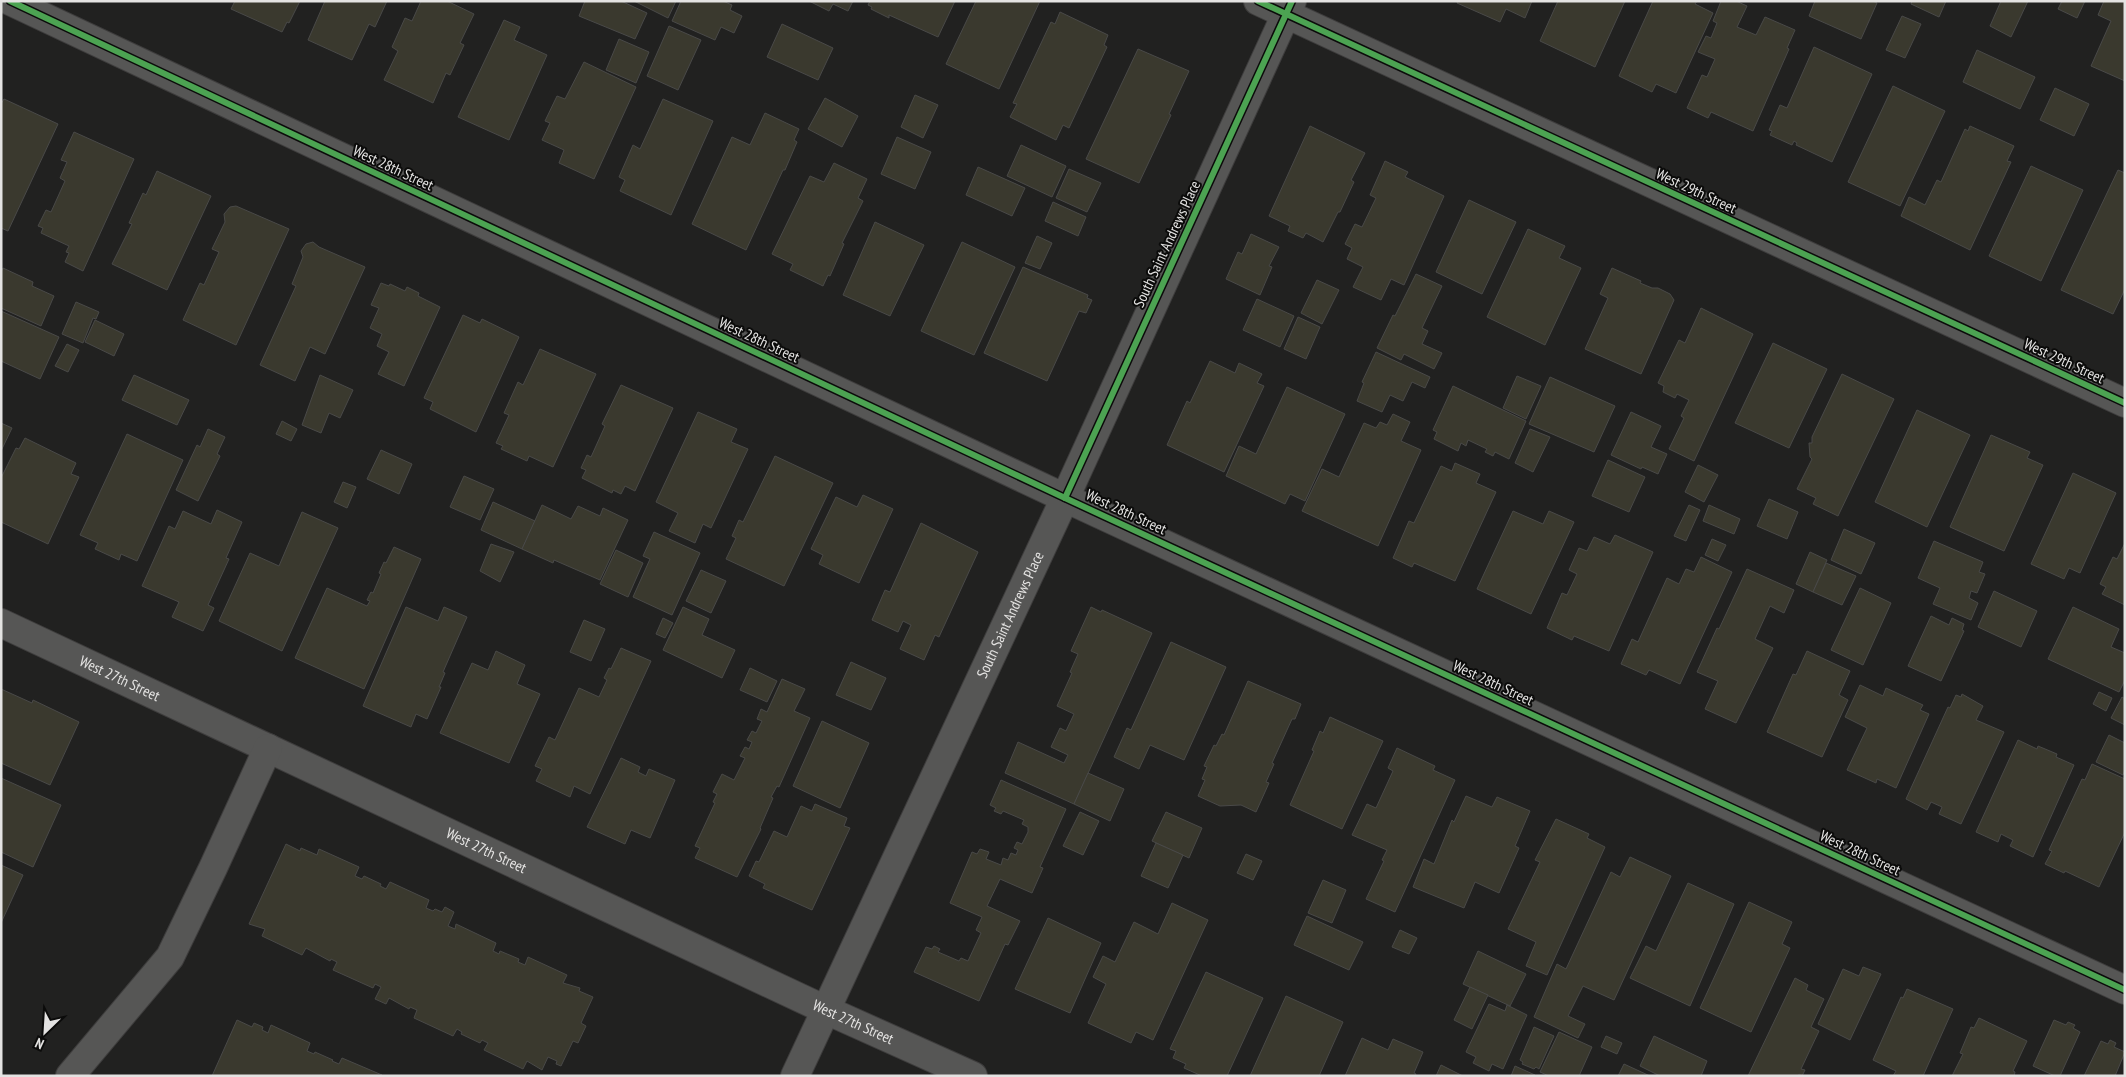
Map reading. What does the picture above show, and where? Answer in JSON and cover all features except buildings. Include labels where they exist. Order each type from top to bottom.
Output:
[{"type":"street","name":"West 28th Street","points":[[10,1],[1065,498],[2125,990]]},
{"type":"street","name":"West 29th Street","points":[[1258,1],[1289,8],[2125,403]]},
{"type":"street","name":"South Saint Andrews Place","points":[[795,1076],[1065,498],[1289,8]]},
{"type":"street","name":"West 27th Street","points":[[1,623],[826,1010],[972,1076]]},
{"type":"street","points":[[70,1076],[170,957],[214,868],[268,748]]},
{"type":"cycle path","points":[[10,1],[1065,498],[2125,990]]},
{"type":"cycle path","points":[[1258,1],[2125,403]]},
{"type":"cycle path","points":[[1065,498],[1292,1]]}]
